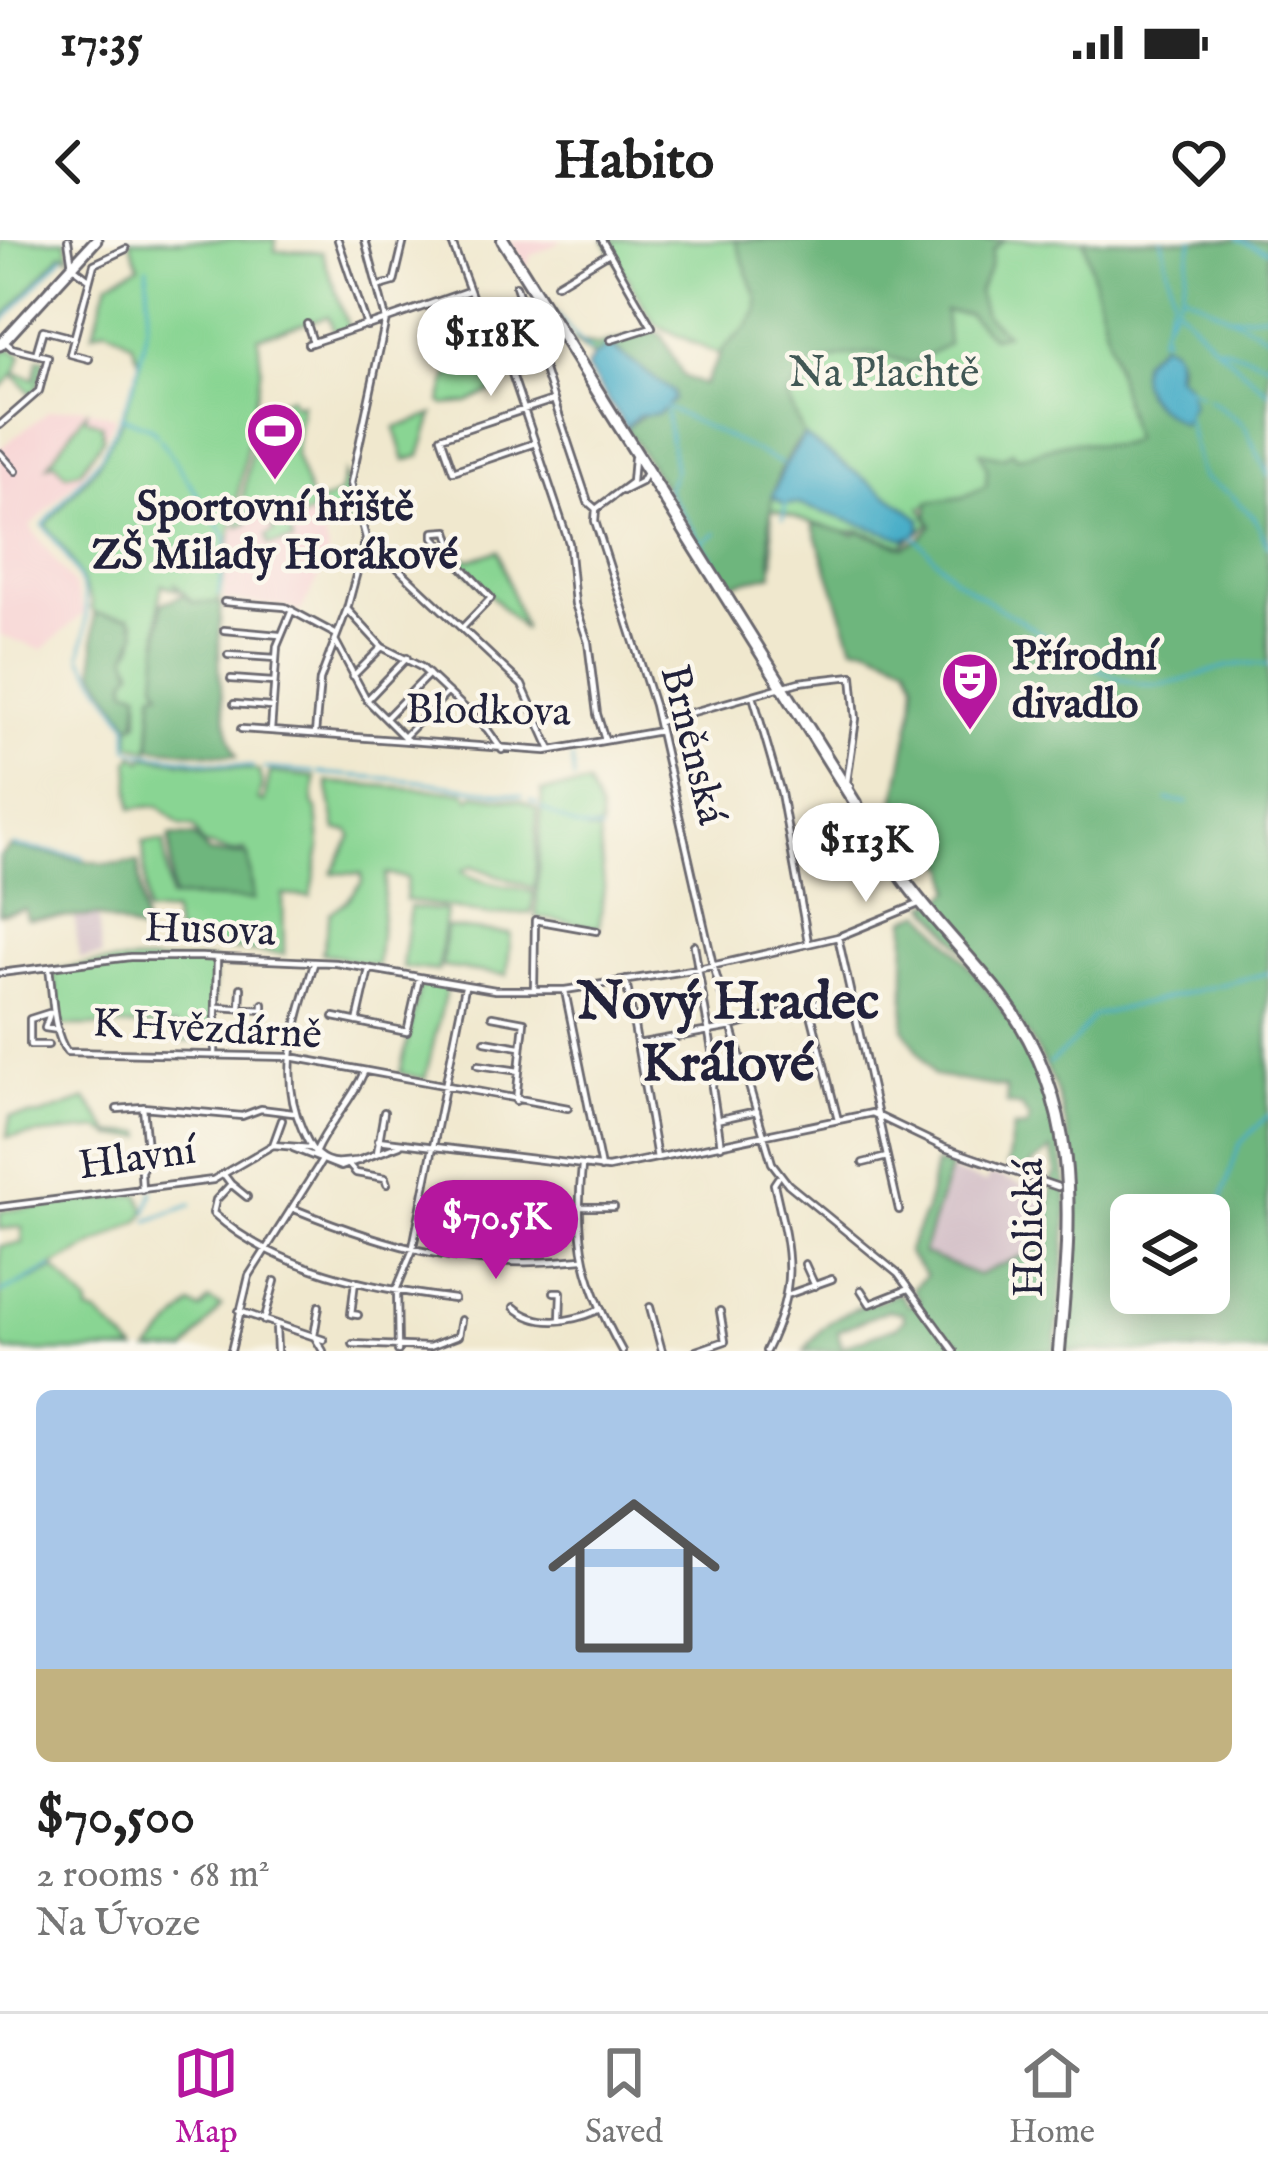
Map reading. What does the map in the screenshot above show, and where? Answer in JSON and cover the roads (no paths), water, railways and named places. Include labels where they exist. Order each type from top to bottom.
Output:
[{"type":"main road","name":"Holická","points":[[500,240],[881,844],[921,903],[1006,1003],[1036,1055],[1057,1108],[1070,1208],[1059,1351]]},
{"type":"main road","name":"Holická","points":[[500,240],[646,477]]},
{"type":"street","points":[[68,240],[73,266],[89,279]]},
{"type":"street","points":[[0,425],[39,391],[48,357],[2,343],[96,240]]},
{"type":"street","points":[[338,240],[366,325]]},
{"type":"street","points":[[315,734],[320,680],[347,609],[366,538],[352,483],[386,319],[365,240]]},
{"type":"street","points":[[380,286],[394,282],[404,240]]},
{"type":"street","points":[[451,240],[468,291],[511,371],[569,542],[575,604],[588,642],[605,740]]},
{"type":"street","points":[[602,240],[652,327],[611,340]]},
{"type":"street","points":[[89,359],[70,354],[94,264],[126,249]]},
{"type":"street","points":[[556,284],[609,254]]},
{"type":"street","name":"Brněnská","points":[[516,286],[588,502],[596,509],[595,521],[658,722],[713,965],[779,1175]]},
{"type":"street","points":[[307,324],[311,344],[468,291]]},
{"type":"street","points":[[36,354],[43,330],[74,338]]},
{"type":"street","points":[[535,443],[453,470],[441,437],[553,399]]},
{"type":"street","points":[[0,453],[16,471]]},
{"type":"street","points":[[596,509],[632,482],[634,458]]},
{"type":"street","points":[[613,496],[646,477]]},
{"type":"street","points":[[457,562],[448,531],[434,532],[434,537],[457,562],[491,598],[462,628]]},
{"type":"street","points":[[366,538],[522,685],[551,750]]},
{"type":"street","points":[[224,602],[292,610],[336,638],[367,700],[411,743]]},
{"type":"street","points":[[347,609],[382,647],[429,674],[487,729],[502,750]]},
{"type":"street","points":[[271,730],[279,635],[292,610]]},
{"type":"street","points":[[224,630],[279,635]]},
{"type":"street","points":[[353,676],[382,647]]},
{"type":"street","points":[[228,655],[276,658]]},
{"type":"street","points":[[367,700],[407,658]]},
{"type":"street","points":[[386,718],[429,674]]},
{"type":"street","points":[[658,722],[781,686],[852,676],[856,719],[848,782],[885,842],[881,844]]},
{"type":"street","points":[[231,679],[274,682]]},
{"type":"street","points":[[404,737],[448,692]]},
{"type":"street","points":[[753,696],[781,794],[808,943]]},
{"type":"street","points":[[234,704],[272,707]]},
{"type":"street","name":"Blodkova","points":[[242,729],[502,750],[551,750],[660,731]]},
{"type":"street","name":"Husova","points":[[0,973],[130,957],[217,958],[336,963],[465,986],[565,990],[698,969],[838,937],[921,903]]},
{"type":"street","points":[[534,992],[535,920],[597,932]]},
{"type":"street","points":[[838,937],[898,1210]]},
{"type":"street","points":[[694,945],[716,1074],[712,1087],[722,1146]]},
{"type":"street","points":[[215,1054],[217,958]]},
{"type":"street","points":[[313,1151],[293,1113],[290,1096],[295,1028],[314,964]]},
{"type":"street","points":[[49,968],[57,1027],[45,1028],[52,1012]]},
{"type":"street","points":[[357,1022],[369,969]]},
{"type":"street","points":[[334,1017],[407,1032],[419,979]]},
{"type":"street","points":[[626,980],[657,1160]]},
{"type":"street","points":[[398,1348],[398,1288],[412,1252],[465,986]]},
{"type":"street","points":[[240,1009],[241,988]]},
{"type":"street","points":[[565,990],[601,1168]]},
{"type":"street","points":[[838,1120],[809,1008],[810,1002],[849,994]]},
{"type":"street","points":[[218,1007],[263,1010],[263,1004]]},
{"type":"street","points":[[637,1044],[809,1008]]},
{"type":"street","points":[[48,1046],[30,1045],[28,1026],[31,1019],[52,1012]]},
{"type":"street","points":[[492,1016],[524,1022],[516,1101]]},
{"type":"street","name":"K Hvězdárně","points":[[57,1027],[62,1048],[71,1052],[291,1057],[568,1108]]},
{"type":"street","points":[[484,1041],[521,1047]]},
{"type":"street","points":[[478,1065],[520,1071]]},
{"type":"street","points":[[313,1151],[327,1126],[348,1106],[364,1071]]},
{"type":"street","points":[[284,1112],[290,1096]]},
{"type":"street","points":[[142,1190],[141,1172],[148,1160],[143,1107]]},
{"type":"street","points":[[117,1109],[242,1116],[261,1109],[293,1113]]},
{"type":"street","points":[[716,1120],[757,1111]]},
{"type":"street","points":[[377,1154],[384,1112]]},
{"type":"street","points":[[378,1140],[601,1168],[877,1115],[945,1148],[1058,1187]]},
{"type":"street","points":[[282,1120],[273,1145],[313,1151],[336,1162],[360,1161]]},
{"type":"street","points":[[293,1148],[335,1167],[403,1144]]},
{"type":"street","name":"Hlavní","points":[[0,1207],[225,1176],[273,1145]]},
{"type":"street","points":[[863,1163],[887,1157]]},
{"type":"street","points":[[231,1351],[249,1276],[321,1162]]},
{"type":"street","points":[[349,1165],[356,1173],[385,1178],[387,1184]]},
{"type":"street","points":[[582,1166],[577,1209],[582,1259],[599,1310],[622,1351]]},
{"type":"street","points":[[766,1351],[787,1295],[791,1264],[774,1184],[779,1175],[898,1274],[954,1351]]},
{"type":"street","points":[[225,1176],[247,1197]]},
{"type":"street","points":[[230,1184],[216,1200],[213,1213],[264,1247],[315,1270],[454,1300]]},
{"type":"street","points":[[422,1200],[506,1210],[614,1207]]},
{"type":"street","points":[[292,1208],[412,1252],[502,1262],[582,1259]]},
{"type":"street","points":[[806,1264],[814,1286]]},
{"type":"street","points":[[787,1295],[832,1279]]},
{"type":"street","points":[[264,1321],[275,1281]]},
{"type":"street","points":[[355,1281],[351,1314],[358,1315]]},
{"type":"street","points":[[861,1290],[870,1304],[908,1289]]},
{"type":"street","points":[[554,1292],[561,1292],[560,1320]]},
{"type":"street","points":[[319,1306],[314,1336],[322,1351]]},
{"type":"street","points":[[514,1307],[528,1318],[574,1321],[599,1310]]},
{"type":"street","points":[[650,1307],[662,1351]]},
{"type":"street","points":[[239,1311],[324,1340]]},
{"type":"street","points":[[696,1351],[722,1347],[728,1337],[720,1311]]},
{"type":"street","points":[[353,1344],[429,1346],[458,1336],[461,1320]]},
{"type":"street","points":[[276,1326],[277,1351]]},
{"type":"water","points":[[1161,343],[1175,352],[1176,375],[1188,385],[1192,403],[1182,424],[1156,406],[1141,381],[1142,360]]},
{"type":"water","points":[[610,346],[673,392],[674,400],[658,414],[639,415],[626,428],[587,368],[593,357]]},
{"type":"water","points":[[804,436],[921,519],[919,532],[905,539],[798,504],[784,504],[772,496]]},
{"type":"waterway","points":[[1159,339],[1173,296],[1162,240]]},
{"type":"waterway","points":[[1164,338],[1162,328],[1182,292],[1192,240]]},
{"type":"waterway","points":[[1238,240],[1267,251]]},
{"type":"waterway","points":[[0,325],[63,256]]},
{"type":"waterway","points":[[101,456],[139,365],[147,317],[147,267]]},
{"type":"waterway","points":[[1184,293],[1268,336]]},
{"type":"waterway","points":[[1175,304],[1268,392]]},
{"type":"waterway","points":[[554,312],[589,351]]},
{"type":"waterway","points":[[1228,317],[1268,314]]},
{"type":"waterway","points":[[1219,346],[1268,363]]},
{"type":"waterway","points":[[1187,387],[1201,395]]},
{"type":"waterway","points":[[1208,398],[1243,424]]},
{"type":"waterway","points":[[665,407],[782,464]]},
{"type":"waterway","points":[[666,412],[675,470],[667,489],[727,582]]},
{"type":"waterway","points":[[1186,415],[1204,479],[1228,493]]},
{"type":"waterway","points":[[123,417],[157,435]]},
{"type":"waterway","points":[[1245,427],[1268,475]]},
{"type":"waterway","points":[[160,439],[227,538],[219,595]]},
{"type":"waterway","points":[[81,654],[86,615],[81,585],[43,525],[99,459]]},
{"type":"waterway","points":[[1231,495],[1255,518],[1268,546]]},
{"type":"waterway","points":[[783,518],[786,503]]},
{"type":"waterway","points":[[702,542],[716,533]]},
{"type":"waterway","points":[[913,535],[955,579],[1008,614]]},
{"type":"waterway","points":[[1011,615],[1100,670],[1138,683],[1156,685],[1236,665],[1268,665]]},
{"type":"waterway","points":[[81,658],[128,725],[128,745]]},
{"type":"waterway","points":[[128,748],[136,752]]},
{"type":"waterway","points":[[140,753],[253,767]]},
{"type":"waterway","points":[[572,759],[574,779]]},
{"type":"waterway","points":[[264,768],[314,772]]},
{"type":"waterway","points":[[319,773],[522,796]]},
{"type":"waterway","points":[[530,800],[537,804]]},
{"type":"waterway","points":[[1167,800],[1174,801]]},
{"type":"waterway","points":[[1177,801],[1188,803]]},
{"type":"waterway","points":[[541,808],[576,827],[601,831]]},
{"type":"waterway","points":[[13,846],[80,856]]},
{"type":"waterway","points":[[1049,1064],[1075,1041],[1093,1016],[1268,973]]},
{"type":"waterway","points":[[1223,1194],[1239,1145],[1268,1115]]},
{"type":"waterway","points":[[147,1212],[153,1191]]},
{"type":"waterway","points":[[148,1221],[191,1205]]},
{"type":"waterway","points":[[17,1285],[52,1267]]},
{"type":"waterway","points":[[0,1293],[14,1286]]},
{"type":"place","name":"Sportovní hřiště ZŠ Milady Horákové","points":[[275,482]]},
{"type":"place","name":"Přírodní divadlo","points":[[970,732]]},
{"type":"district","name":"Nový Hradec Králové","points":[[728,1034]]},
{"type":"park label","name":"Na Plachtě","points":[[884,374]]}]
